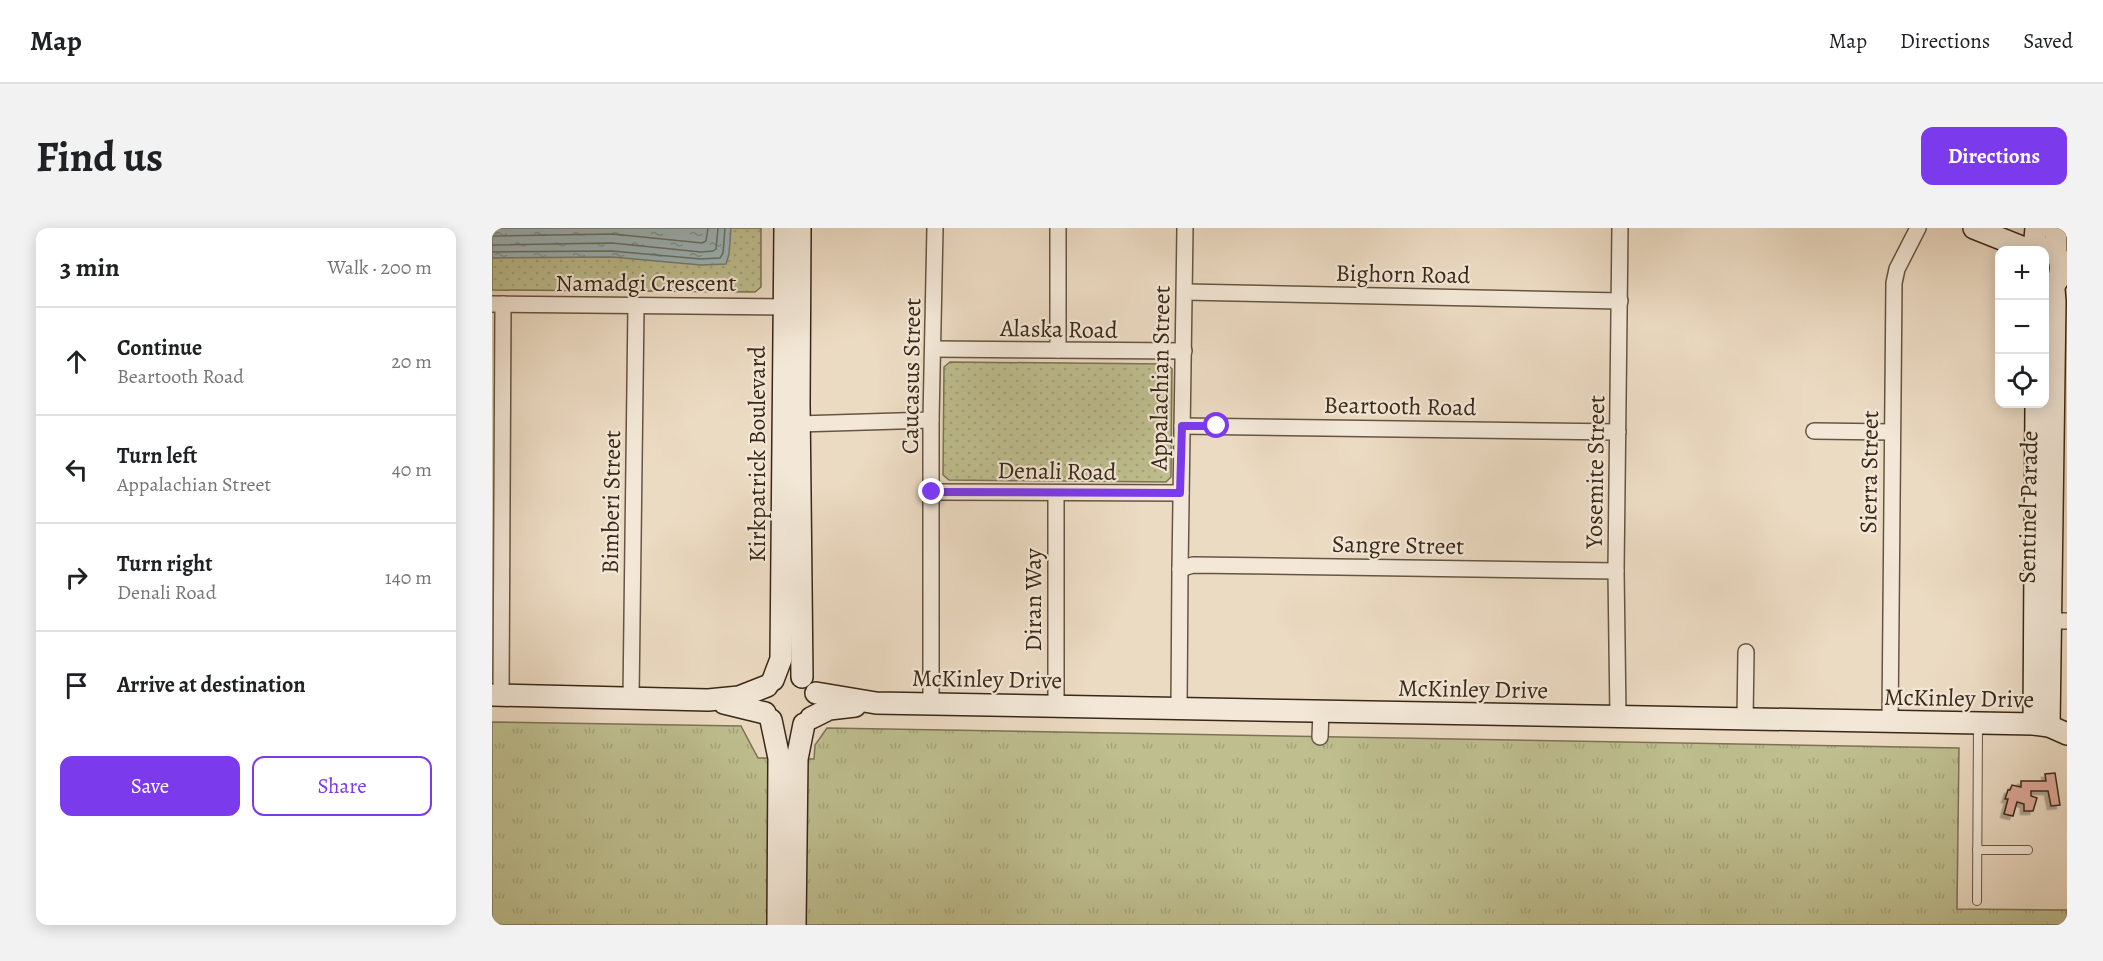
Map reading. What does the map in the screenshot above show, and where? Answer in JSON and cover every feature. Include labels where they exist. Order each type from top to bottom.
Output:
[{"type":"street","name":"Kirkpatrick Boulevard","points":[[785,228],[799,424],[802,677]]},
{"type":"street","name":"Kirkpatrick Boulevard","points":[[770,683],[781,659],[792,307],[800,228]]},
{"type":"street","name":"Caucasus Street","points":[[931,704],[931,420],[935,228]]},
{"type":"street","points":[[1058,228],[1058,350]]},
{"type":"street","name":"Appalachian Street","points":[[1179,708],[1185,228]]},
{"type":"street","name":"Yosemite Street","points":[[1618,717],[1616,571],[1620,228]]},
{"type":"street","name":"Sierra Street","points":[[1890,722],[1894,283],[1898,269],[1918,228]]},
{"type":"street","points":[[1974,228],[2000,244],[2011,242],[2020,246]]},
{"type":"street","name":"Sentinel Parade","points":[[2036,228],[2054,271]]},
{"type":"street","name":"Sentinel Parade","points":[[2050,728],[2056,228]]},
{"type":"street","name":"Bighorn Road","points":[[1185,292],[1620,301]]},
{"type":"street","name":"Namadgi Crescent","points":[[498,304],[792,307]]},
{"type":"street","points":[[498,304],[496,695],[708,700],[739,697],[789,674],[802,677],[812,685],[817,702],[808,721],[797,759],[795,925]]},
{"type":"street","name":"Bimberi Street","points":[[631,698],[636,306]]},
{"type":"street","name":"Alaska Road","points":[[934,349],[1184,351]]},
{"type":"street","name":"Sentinel Parade","points":[[2036,408],[2052,621]]},
{"type":"street","points":[[799,424],[931,420]]},
{"type":"street","name":"Beartooth Road","points":[[1182,426],[1618,432]]},
{"type":"street","points":[[1814,431],[1892,432]]},
{"type":"street","name":"Denali Road","points":[[932,492],[1180,493]]},
{"type":"street","name":"Diran Way","points":[[1056,494],[1056,706]]},
{"type":"street","name":"Sangre Street","points":[[1180,569],[1193,565],[1616,571]]},
{"type":"street","points":[[1745,719],[1746,652]]},
{"type":"street","points":[[770,683],[764,695],[779,758],[778,925]]},
{"type":"street","name":"McKinley Drive","points":[[816,693],[876,703]]},
{"type":"street","points":[[708,700],[768,717],[778,726],[787,728],[796,728],[808,721]]},
{"type":"street","name":"McKinley Drive","points":[[808,721],[829,709],[876,703],[1890,722],[2050,728]]},
{"type":"street","points":[[1320,711],[1320,737]]},
{"type":"lane","points":[[1977,901],[1978,724]]},
{"type":"lane","points":[[1977,850],[2028,850]]},
{"type":"green space","points":[[492,228],[761,228],[761,287],[755,292],[492,290]]},
{"type":"green space","points":[[950,362],[1167,364],[1172,369],[1171,477],[1166,482],[949,480],[943,475],[944,367]]},
{"type":"green space","points":[[492,722],[741,726],[758,758],[814,759],[815,745],[827,728],[1959,748],[1957,909],[2067,910],[2067,925],[492,925]]},
{"type":"water","points":[[492,228],[731,228],[726,264],[701,265],[612,257],[492,258]]},
{"type":"building","points":[[2055,773],[2060,805],[2051,806],[2048,791],[2031,791],[2031,796],[2037,798],[2033,811],[2024,811],[2024,804],[2017,802],[2013,816],[2004,814],[2008,799],[2005,799],[2012,785],[2021,787],[2021,781],[2046,781],[2045,774]]},
{"type":"route","points":[[932,492],[1180,493],[1182,426],[1217,426]]}]
